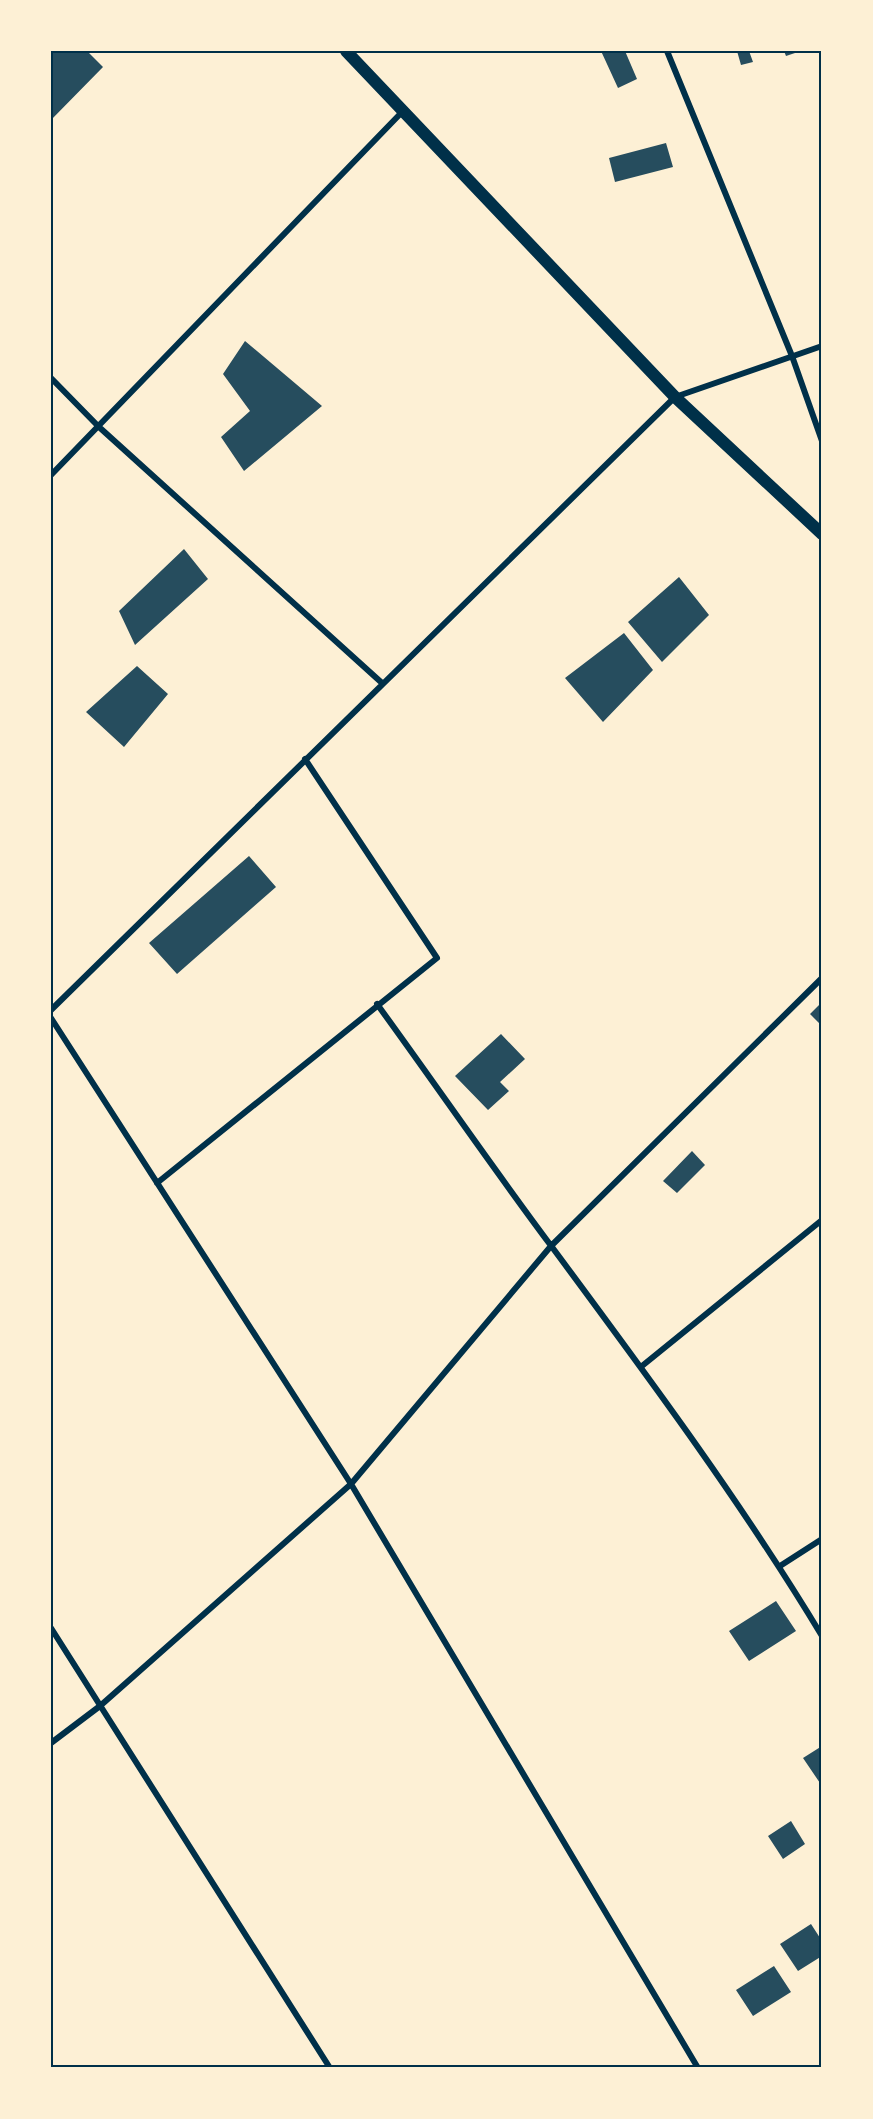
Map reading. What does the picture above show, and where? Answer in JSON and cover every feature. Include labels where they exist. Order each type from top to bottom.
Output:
[{"type":"main road","points":[[346,51],[675,397],[822,534]]},
{"type":"street","points":[[667,51],[792,356],[822,441]]},
{"type":"street","points":[[51,475],[404,110]]},
{"type":"street","points":[[51,1010],[675,397],[822,346]]},
{"type":"street","points":[[51,378],[99,427],[382,683]]},
{"type":"street","points":[[157,1183],[437,958],[305,759]]},
{"type":"street","points":[[51,1743],[100,1706],[351,1484],[551,1246],[822,978]]},
{"type":"street","points":[[377,1004],[551,1246],[642,1366],[780,1566],[822,1635]]},
{"type":"street","points":[[51,1018],[351,1484],[698,2068]]},
{"type":"street","points":[[642,1366],[822,1220]]},
{"type":"street","points":[[780,1566],[822,1539]]},
{"type":"street","points":[[51,1628],[330,2068]]},
{"type":"building","points":[[51,51],[87,51],[103,67],[51,120]]},
{"type":"building","points":[[601,51],[625,51],[637,79],[618,88]]},
{"type":"building","points":[[737,51],[749,51],[753,62],[741,65]]},
{"type":"building","points":[[784,51],[801,51],[786,56]]},
{"type":"building","points":[[666,143],[673,167],[615,182],[609,158]]},
{"type":"building","points":[[245,341],[322,406],[244,471],[221,437],[250,411],[223,374]]},
{"type":"building","points":[[184,549],[208,579],[135,645],[119,611]]},
{"type":"building","points":[[679,577],[709,615],[662,662],[628,622]]},
{"type":"building","points":[[624,633],[653,670],[603,722],[565,678]]},
{"type":"building","points":[[137,666],[168,694],[124,747],[86,712]]},
{"type":"building","points":[[249,856],[276,887],[177,974],[149,943]]},
{"type":"building","points":[[822,1002],[822,1026],[810,1014]]},
{"type":"building","points":[[501,1034],[525,1059],[500,1082],[509,1091],[488,1110],[455,1076]]},
{"type":"building","points":[[692,1151],[705,1165],[677,1193],[663,1181]]},
{"type":"building","points":[[776,1601],[796,1631],[749,1661],[729,1631]]},
{"type":"building","points":[[822,1746],[822,1786],[803,1758]]},
{"type":"building","points":[[791,1821],[805,1844],[783,1859],[768,1836]]},
{"type":"building","points":[[811,1924],[822,1941],[822,1956],[798,1971],[780,1944]]},
{"type":"building","points":[[774,1966],[791,1992],[753,2016],[736,1990]]}]
